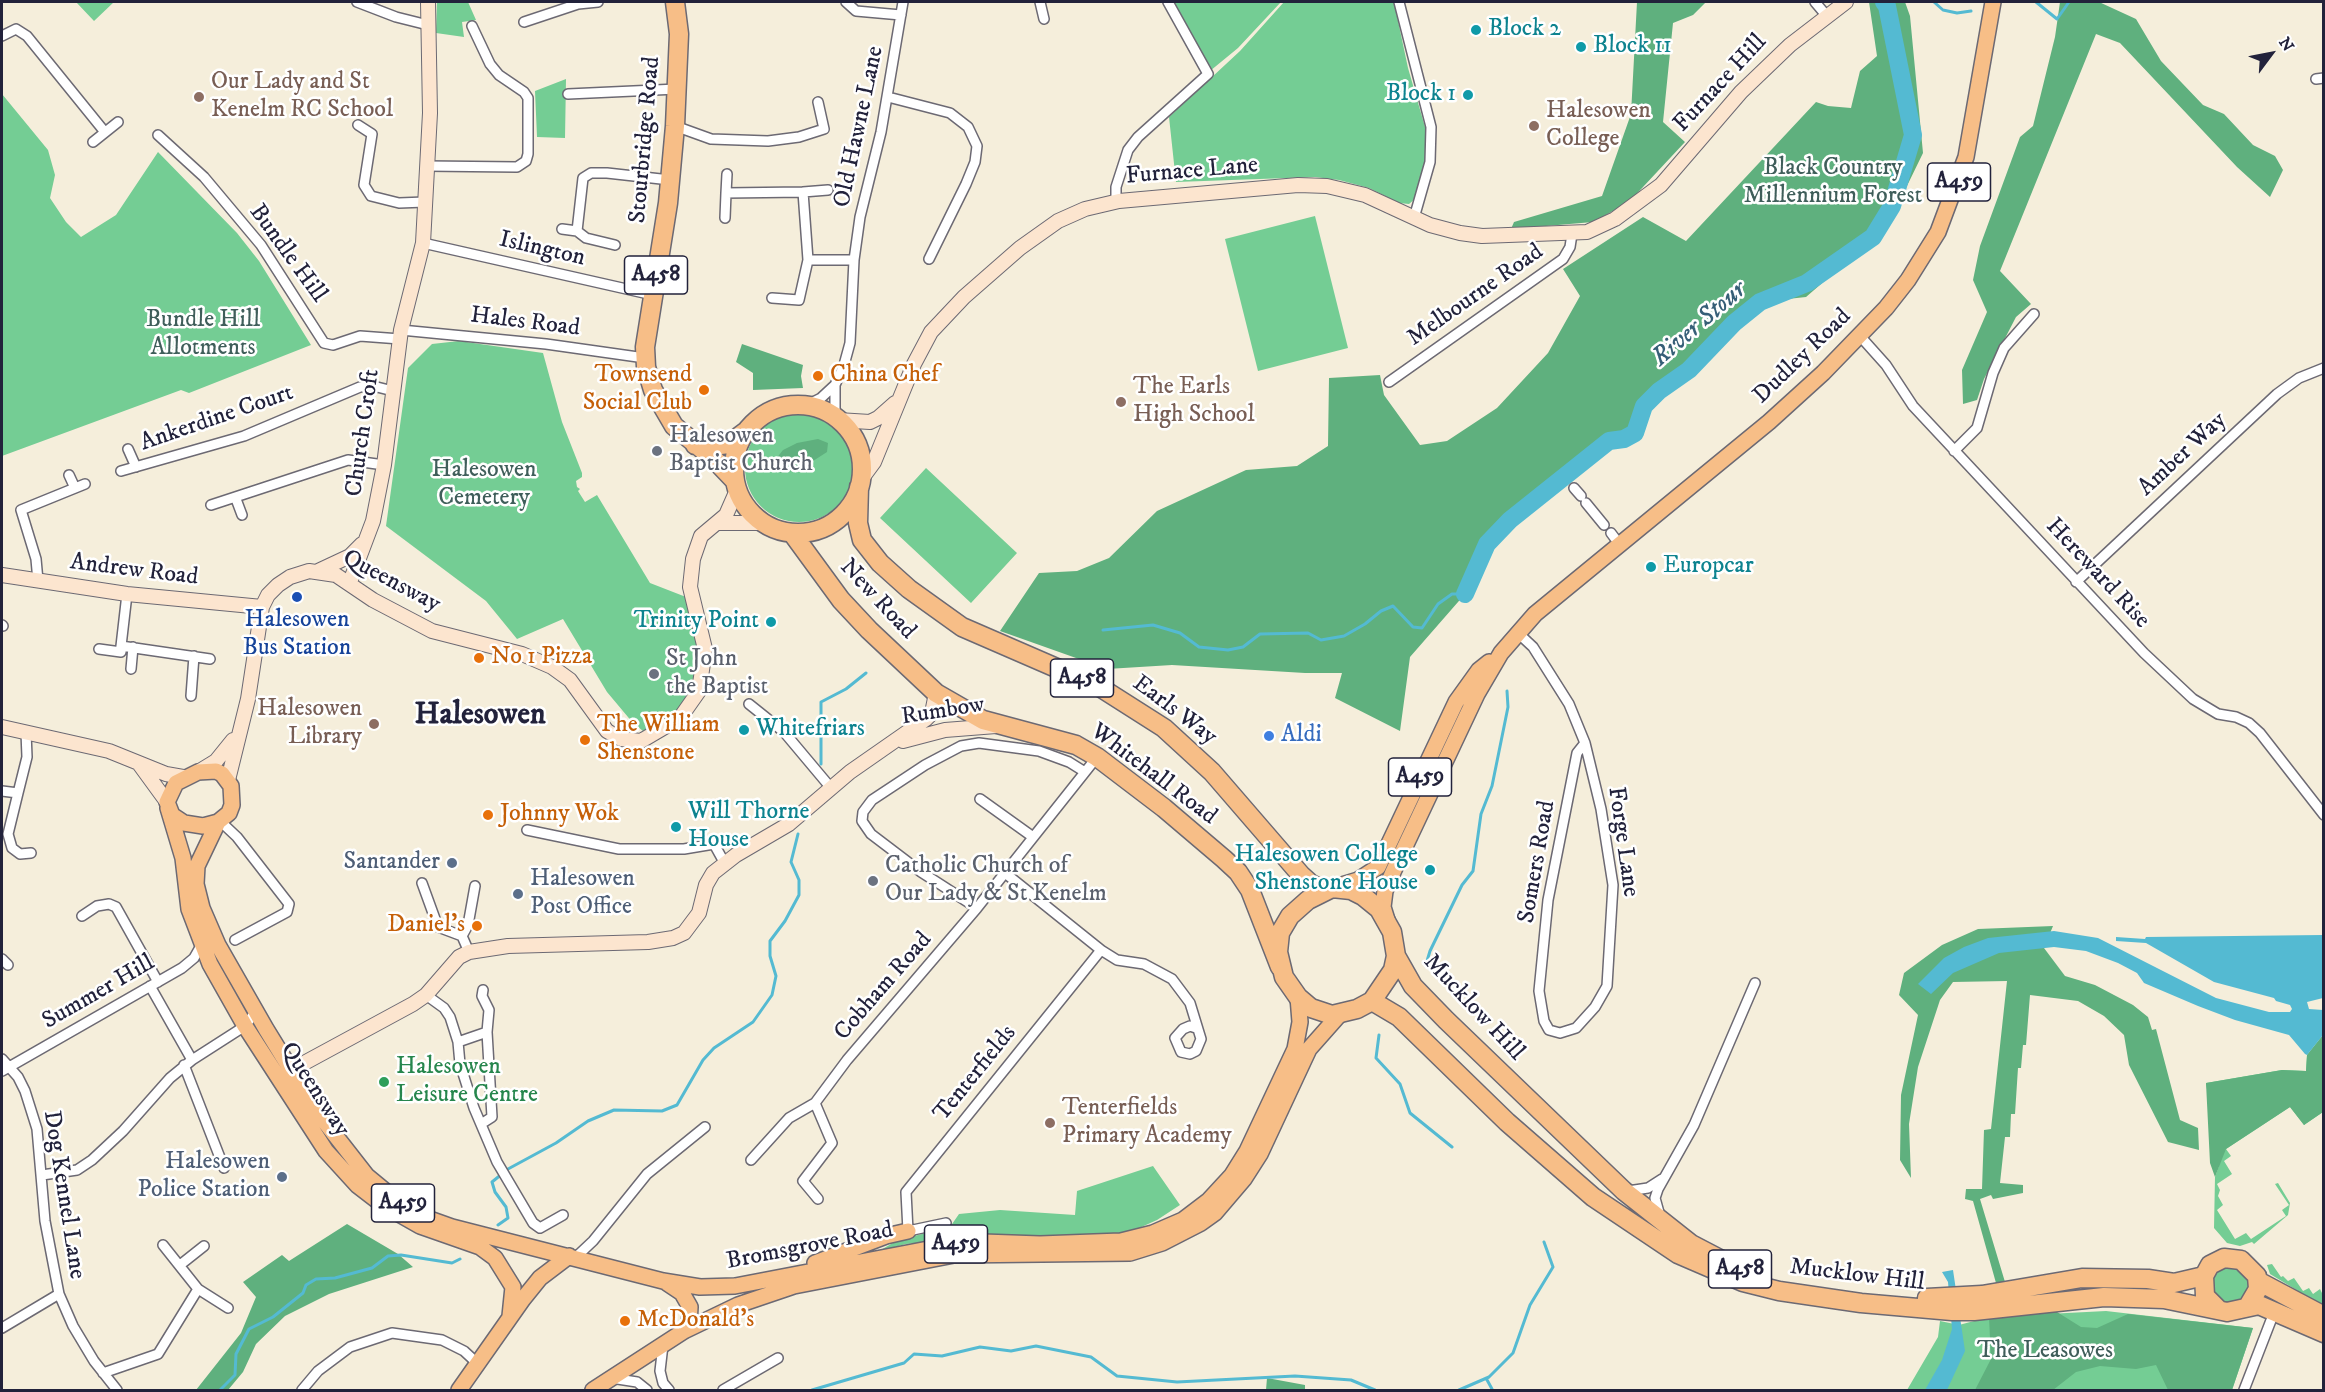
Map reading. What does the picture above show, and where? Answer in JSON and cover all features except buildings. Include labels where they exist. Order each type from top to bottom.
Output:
[{"type":"highway","name":"Stourbridge Road","points":[[675,2],[679,34],[675,126],[670,180],[645,358],[651,384],[667,417],[695,445]]},
{"type":"highway","points":[[695,445],[712,447],[729,444],[746,432],[757,420],[772,411],[788,406],[805,406],[837,418]]},
{"type":"highway","name":"A458","points":[[837,418],[848,430],[857,447],[861,461],[860,484]]},
{"type":"highway","points":[[736,485],[735,455],[746,432]]},
{"type":"highway","name":"A458","points":[[695,445],[714,459],[736,485],[746,507],[763,523],[792,533]]},
{"type":"highway","points":[[792,533],[810,532],[833,522],[851,505],[860,484]]},
{"type":"highway","name":"Earls Way","points":[[860,484],[858,523],[862,540],[880,563],[909,589],[962,627],[1098,686],[1164,728],[1212,772],[1301,875],[1311,884],[1328,889]]},
{"type":"highway","name":"New Road","points":[[792,533],[816,569],[869,630],[936,693]]},
{"type":"highway","name":"Whitehall Road","points":[[936,693],[962,710],[1001,726],[1069,742],[1097,757],[1164,808],[1238,872],[1250,890],[1280,967]]},
{"type":"highway","points":[[1328,889],[1298,907],[1284,924],[1279,942],[1280,967],[1298,997],[1311,1008],[1332,1015],[1341,1014],[1372,1001],[1393,970],[1396,956]]},
{"type":"highway","name":"A458","points":[[1328,889],[1351,890],[1379,909],[1388,923],[1396,956]]},
{"type":"highway","name":"Mucklow Hill","points":[[1396,956],[1413,986],[1624,1191],[1691,1244],[1742,1270],[1802,1283],[1912,1297],[1947,1298],[1982,1295],[2082,1278],[2138,1278],[2174,1284],[2204,1275],[2210,1265],[2224,1258],[2234,1258],[2249,1266],[2258,1281],[2324,1316]]},
{"type":"highway","name":"Mucklow Hill","points":[[1372,1001],[1399,1017],[1507,1122],[1593,1197],[1678,1254],[1743,1282],[1779,1291],[1861,1304],[1952,1311],[1974,1311],[2104,1297],[2164,1299],[2233,1312],[2248,1306],[2259,1305],[2324,1333]]},
{"type":"highway","points":[[2204,1275],[2205,1296],[2218,1309]]},
{"type":"highway","points":[[2248,1306],[2258,1289],[2258,1281]]},
{"type":"main road","name":"Dudley Road","points":[[1501,653],[1612,534],[1769,422],[1860,336],[1908,280],[1938,232],[1959,182],[1977,103],[1993,2]]},
{"type":"main road","name":"A459","points":[[1328,889],[1358,880],[1378,867],[1456,702],[1479,670],[1501,653]]},
{"type":"main road","name":"A459","points":[[1388,923],[1383,907],[1385,891],[1477,694],[1501,653]]},
{"type":"main road","points":[[216,771],[228,780],[233,798],[222,819],[203,826],[189,825],[178,820],[167,805],[170,790],[183,777],[198,772],[216,771]]},
{"type":"main road","name":"Queensway","points":[[167,805],[183,858],[189,909],[202,944],[245,1026],[326,1151],[357,1185],[383,1205],[420,1226],[480,1247],[495,1258],[513,1287],[510,1316]]},
{"type":"main road","name":"Queensway","points":[[222,819],[197,866],[196,884],[210,927],[256,1011],[317,1112],[353,1160],[390,1196],[424,1217],[453,1227],[663,1281]]},
{"type":"main road","name":"A459","points":[[1238,1177],[1247,1151],[1295,1049],[1300,1022],[1298,997]]},
{"type":"main road","name":"A459","points":[[1238,1177],[1260,1154],[1309,1048],[1341,1014]]},
{"type":"main road","name":"Bromsgrove Road","points":[[663,1281],[709,1288],[786,1277],[949,1245],[983,1242],[1040,1244],[1121,1241],[1153,1233],[1183,1220],[1238,1177]]},
{"type":"main road","name":"Bromsgrove Road","points":[[593,1390],[684,1331],[738,1305],[794,1286],[954,1255],[1130,1253],[1162,1243],[1202,1223],[1221,1207],[1238,1177]]},
{"type":"main road","points":[[786,1277],[865,1244],[908,1231]]},
{"type":"main road","points":[[459,1390],[510,1316],[540,1278],[572,1257]]},
{"type":"main road","points":[[663,1281],[682,1293],[690,1307],[689,1324],[684,1331]]},
{"type":"street","points":[[357,2],[396,17],[428,25]]},
{"type":"street","name":"Church Croft","points":[[350,582],[373,521],[384,465],[400,334],[423,243],[430,102],[428,2]]},
{"type":"street","points":[[524,22],[577,3],[598,2]]},
{"type":"street","points":[[846,2],[856,11],[901,15]]},
{"type":"street","name":"Old Hawne Lane","points":[[835,385],[850,343],[854,260],[888,97],[903,2]]},
{"type":"street","points":[[1040,2],[1044,19]]},
{"type":"street","points":[[1116,201],[1116,187],[1128,150],[1169,107],[1208,74],[1168,2]]},
{"type":"street","points":[[1399,2],[1431,127],[1430,162],[1414,218]]},
{"type":"street","points":[[1815,2],[1826,15]]},
{"type":"street","name":"Furnace Hill","points":[[1572,234],[1587,232],[1640,203],[1660,185],[1741,92],[1790,45],[1826,15],[1846,2]]},
{"type":"street","points":[[426,166],[517,166],[525,161],[528,154],[528,98],[524,92],[499,75],[490,64],[472,26]]},
{"type":"street","points":[[2,36],[16,29],[27,36],[104,131]]},
{"type":"street","points":[[568,94],[677,89]]},
{"type":"street","points":[[888,97],[950,112],[968,127],[977,146],[975,162],[966,184],[929,259]]},
{"type":"street","points":[[675,126],[711,139],[768,141],[799,137],[824,129],[818,102]]},
{"type":"street","points":[[93,142],[118,122]]},
{"type":"street","points":[[358,126],[372,134],[364,185],[371,196],[399,203],[425,202]]},
{"type":"street","name":"Bundle Hill","points":[[158,135],[204,177],[261,245],[324,343],[333,345],[360,336],[400,334]]},
{"type":"street","points":[[577,231],[583,178],[586,175],[607,173],[670,180]]},
{"type":"street","points":[[724,218],[727,174]]},
{"type":"street","name":"Furnace Lane","points":[[860,484],[874,462],[897,401],[931,332],[964,297],[1020,248],[1058,221],[1085,209],[1116,201],[1213,191],[1327,186],[1365,195],[1430,225],[1482,236],[1572,234]]},
{"type":"street","points":[[726,193],[828,190]]},
{"type":"street","points":[[772,298],[800,300],[807,260],[803,192]]},
{"type":"street","points":[[562,229],[577,231],[586,238],[615,245]]},
{"type":"street","name":"Melbourne Road","points":[[1389,382],[1563,259],[1570,247],[1572,234]]},
{"type":"street","name":"Islington","points":[[423,243],[653,295]]},
{"type":"street","points":[[807,260],[854,260]]},
{"type":"street","points":[[1954,452],[1977,428],[1993,373],[2004,348],[2034,314]]},
{"type":"street","name":"Hales Road","points":[[400,334],[546,344],[645,358]]},
{"type":"street","name":"Hereward Rise","points":[[1860,336],[1878,354],[1913,406],[1954,452],[2175,684],[2210,710],[2241,719],[2260,733],[2324,814]]},
{"type":"street","name":"Amber Way","points":[[2076,582],[2277,394],[2299,378],[2324,368]]},
{"type":"street","points":[[805,406],[820,398],[835,385]]},
{"type":"street","points":[[835,385],[837,418]]},
{"type":"street","name":"Ankerdine Court","points":[[121,471],[244,436],[360,387],[373,386],[393,391]]},
{"type":"street","name":"Furnace Lane","points":[[837,418],[870,422],[897,401]]},
{"type":"street","points":[[128,449],[136,467]]},
{"type":"street","points":[[211,505],[236,499],[348,460],[384,465]]},
{"type":"street","points":[[69,475],[75,488]]},
{"type":"street","points":[[38,581],[36,559],[21,510],[85,484]]},
{"type":"street","points":[[718,523],[731,508],[736,485]]},
{"type":"street","points":[[1574,488],[1612,534]]},
{"type":"street","points":[[236,499],[242,515]]},
{"type":"street","points":[[718,523],[763,523]]},
{"type":"street","name":"Queensway","points":[[262,607],[268,595],[290,577],[318,571],[350,582],[373,600],[432,631],[522,654],[552,667],[570,680],[607,731],[621,739],[641,741],[680,718],[699,691],[705,649],[690,587],[691,578],[697,543],[701,536],[718,523]]},
{"type":"street","points":[[318,571],[350,556],[366,540]]},
{"type":"street","name":"Andrew Road","points":[[2,575],[127,594],[262,607]]},
{"type":"street","points":[[99,649],[121,652],[127,594]]},
{"type":"street","points":[[228,780],[248,699],[262,607]]},
{"type":"street","name":"Forge Lane","points":[[1518,633],[1533,647],[1569,704],[1585,743],[1600,809],[1613,885],[1607,986],[1595,1007],[1568,1032],[1549,1030],[1544,1021]]},
{"type":"street","points":[[121,646],[210,659]]},
{"type":"street","points":[[131,669],[133,647]]},
{"type":"street","points":[[191,696],[194,656]]},
{"type":"street","name":"Rumbow","points":[[724,862],[777,833],[878,751],[892,744],[932,713],[936,693]]},
{"type":"street","points":[[749,704],[784,732],[831,788]]},
{"type":"street","name":"Rumbow","points":[[892,744],[945,730],[1001,726]]},
{"type":"street","points":[[2,727],[109,751],[138,764],[183,777]]},
{"type":"street","points":[[26,732],[27,757],[8,834],[12,848],[20,854],[31,854]]},
{"type":"street","points":[[198,772],[221,756],[238,733]]},
{"type":"street","points":[[977,908],[921,872],[871,834],[862,820],[863,812],[872,800],[925,765],[960,746],[979,743],[1039,751],[1070,762],[1085,772]]},
{"type":"street","name":"Somers Road","points":[[1544,1021],[1539,991],[1548,900],[1577,753],[1585,743]]},
{"type":"street","name":"Cobham Road","points":[[815,1103],[847,1060],[977,908],[1097,757]]},
{"type":"street","points":[[138,764],[150,776],[167,805]]},
{"type":"street","points":[[2,791],[18,793]]},
{"type":"street","points":[[980,799],[1034,837]]},
{"type":"street","points":[[222,819],[289,904],[287,912],[235,940]]},
{"type":"street","points":[[277,1077],[378,1025],[426,995],[451,965],[469,952],[507,946],[648,942],[673,938],[684,933],[699,913],[706,885],[724,862],[714,844],[684,849],[619,849],[527,830]]},
{"type":"street","points":[[1005,873],[1116,960],[1144,964],[1172,979],[1190,1003],[1196,1028]]},
{"type":"street","points":[[423,883],[438,927],[462,936],[469,952]]},
{"type":"street","points":[[462,936],[468,925],[475,886]]},
{"type":"street","points":[[82,916],[97,906],[109,904],[116,907],[154,984],[188,1062],[224,1168]]},
{"type":"street","name":"Summer Hill","points":[[5,1069],[154,984],[194,957],[202,944]]},
{"type":"street","name":"Tenterfields","points":[[908,1231],[906,1192],[1101,950]]},
{"type":"street","points":[[1668,1228],[1659,1214],[1655,1198],[1662,1179],[1695,1125],[1755,983]]},
{"type":"street","points":[[481,1124],[492,1118],[487,1032],[489,1010],[482,996],[483,990]]},
{"type":"street","points":[[426,995],[444,1008],[454,1026],[460,1064],[481,1124],[497,1162],[533,1223],[540,1228],[563,1215]]},
{"type":"street","points":[[42,1175],[77,1170],[92,1160],[188,1062],[245,1026],[256,1011]]},
{"type":"street","points":[[458,1042],[487,1032]]},
{"type":"street","name":"Dog Kennel Lane","points":[[2,1059],[5,1069],[18,1077],[32,1109],[37,1129],[45,1221],[59,1294],[73,1326],[103,1373],[117,1390]]},
{"type":"street","points":[[751,1160],[789,1118],[815,1103],[832,1143],[803,1181],[818,1199]]},
{"type":"street","points":[[572,1257],[593,1241],[647,1174],[705,1127]]},
{"type":"street","points":[[1624,1191],[1648,1188],[1662,1179]]},
{"type":"street","points":[[908,1231],[946,1223]]},
{"type":"street","points":[[163,1245],[198,1289],[228,1308]]},
{"type":"street","points":[[180,1265],[204,1246]]},
{"type":"street","points":[[103,1373],[158,1354],[198,1289]]},
{"type":"street","points":[[2,1328],[59,1294]]},
{"type":"street","points":[[2244,1390],[2270,1329],[2275,1310]]},
{"type":"street","points":[[2270,1329],[2284,1323],[2304,1324]]},
{"type":"street","points":[[302,1390],[318,1371],[350,1347],[392,1333],[442,1340],[464,1351],[477,1363]]},
{"type":"street","points":[[663,1345],[660,1371],[663,1383],[669,1390]]},
{"type":"street","points":[[723,1390],[778,1358]]},
{"type":"street","points":[[611,1378],[637,1382],[647,1390]]},
{"type":"green space","points":[[76,2],[114,2],[94,21]]},
{"type":"green space","points":[[437,2],[468,2],[476,20],[462,22],[464,37],[436,33]]},
{"type":"green space","points":[[1173,2],[1281,2],[1238,48],[1210,71]]},
{"type":"green space","points":[[1284,2],[1394,2],[1408,68],[1425,127],[1426,162],[1416,198],[1409,204],[1399,203],[1369,188],[1339,180],[1315,177],[1176,182],[1169,117],[1240,51]]},
{"type":"green space","points":[[1637,2],[1706,2],[1693,15],[1673,23],[1663,122],[1685,142],[1629,202],[1593,222],[1511,229],[1514,222],[1602,196],[1631,114]]},
{"type":"green space","name":"Black Country Millennium Forest","points":[[1869,2],[1905,2],[1910,16],[1923,153],[1887,227],[1806,297],[1760,302],[1734,323],[1689,370],[1659,391],[1644,406],[1647,416],[1645,430],[1609,447],[1554,491],[1510,520],[1487,545],[1465,594],[1410,657],[1400,731],[1335,698],[1342,673],[1172,665],[1107,669],[1000,631],[1039,573],[1077,571],[1109,558],[1157,511],[1246,470],[1297,466],[1328,446],[1329,378],[1380,375],[1384,395],[1420,445],[1447,441],[1497,408],[1548,353],[1580,296],[1563,269],[1643,217],[1686,241],[1816,102],[1828,106],[1851,108],[1860,71],[1877,56]]},
{"type":"green space","points":[[2060,2],[2099,2],[2136,19],[2161,61],[2203,105],[2224,114],[2253,145],[2275,156],[2283,170],[2270,197],[2237,167],[2120,43],[2096,34],[2000,271],[2031,304],[2016,317],[1984,379],[1977,400],[1963,404],[1962,370],[1987,312],[1973,280],[1980,246],[2020,137],[2033,126],[2055,37]]},
{"type":"green space","points":[[566,79],[565,138],[537,137],[535,91]]},
{"type":"green space","name":"Bundle Hill Allotments","points":[[2,94],[48,150],[55,175],[50,198],[66,222],[81,237],[116,215],[158,152],[237,233],[259,261],[311,345],[189,393],[181,390],[2,456]]},
{"type":"green space","points":[[1315,216],[1348,348],[1258,371],[1225,239]]},
{"type":"green space","name":"Halesowen Cemetery","points":[[459,341],[543,353],[562,422],[582,473],[582,477],[576,481],[580,489],[578,491],[585,502],[597,495],[650,583],[686,597],[697,641],[696,668],[690,688],[680,708],[661,725],[643,731],[633,723],[607,692],[563,619],[517,639],[486,601],[386,526],[408,368],[432,344]]},
{"type":"green space","points":[[742,344],[803,365],[801,376],[803,388],[753,390],[753,373],[736,362]]},
{"type":"green space","points":[[799,414],[820,418],[837,430],[849,447],[853,468],[849,489],[837,506],[820,518],[799,522],[778,518],[761,506],[749,489],[745,468],[749,447],[761,430],[778,418]]},
{"type":"green space","points":[[818,439],[828,443],[827,452],[799,470],[781,473],[772,464],[783,450],[797,443]]},
{"type":"green space","points":[[926,468],[1017,553],[971,603],[880,518]]},
{"type":"green space","points":[[2053,926],[2044,948],[2065,976],[2095,985],[2133,1005],[2148,1017],[2152,1030],[2156,1029],[2180,1120],[2198,1128],[2199,1150],[2168,1142],[2129,1065],[2124,1035],[2104,1016],[2078,1001],[2030,995],[2026,1045],[2023,1045],[2021,1068],[2018,1068],[2015,1114],[2011,1114],[2010,1137],[2005,1137],[2000,1183],[2023,1185],[2023,1193],[1993,1199],[1991,1195],[1980,1199],[2005,1282],[1996,1283],[1973,1201],[1965,1199],[1966,1189],[1982,1189],[1984,1130],[1991,1129],[2007,981],[1953,982],[1940,1000],[1918,1067],[1909,1124],[1911,1178],[1900,1160],[1901,1095],[1918,1015],[1899,995],[1904,973],[1942,945],[1978,929]]},
{"type":"green space","points":[[2323,1035],[2323,1112],[2304,1125],[2290,1107],[2226,1149],[2231,1156],[2224,1161],[2232,1174],[2217,1184],[2220,1190],[2218,1196],[2223,1205],[2217,1210],[2235,1239],[2246,1233],[2251,1239],[2286,1216],[2282,1210],[2289,1205],[2275,1184],[2278,1183],[2290,1203],[2288,1215],[2254,1244],[2252,1242],[2240,1246],[2227,1243],[2214,1228],[2215,1177],[2219,1166],[2206,1083],[2282,1070],[2306,1071],[2307,1055]]},
{"type":"green space","points":[[2323,1035],[2323,1112],[2304,1125],[2290,1107],[2226,1149],[2215,1177],[2210,1163],[2206,1083],[2282,1070],[2306,1071],[2307,1055]]},
{"type":"green space","points":[[1153,1166],[1180,1205],[1157,1220],[1128,1233],[1102,1238],[978,1237],[906,1244],[879,1251],[898,1240],[950,1227],[959,1214],[1000,1210],[1075,1215],[1077,1191]]},
{"type":"green space","points":[[347,1224],[398,1254],[413,1267],[329,1294],[285,1316],[256,1344],[243,1372],[228,1390],[196,1390],[241,1333],[256,1297],[243,1282],[282,1255],[289,1261]]},
{"type":"green space","points":[[2233,1264],[2251,1277],[2247,1299],[2229,1306],[2213,1296],[2210,1283],[2215,1271]]},
{"type":"green space","points":[[2272,1264],[2281,1277],[2283,1276],[2288,1281],[2294,1278],[2303,1291],[2309,1288],[2313,1294],[2320,1289],[2323,1295],[2323,1306],[2270,1274],[2267,1265]]},
{"type":"green space","name":"The Leasowes","points":[[2106,1311],[2253,1328],[2232,1390],[1907,1390],[1938,1337],[1940,1321],[1959,1325],[1989,1317]]},
{"type":"green space","name":"The Leasowes","points":[[2057,1312],[2081,1327],[2097,1328],[2128,1314],[2253,1328],[2232,1390],[2168,1390],[2156,1365],[2136,1369],[2100,1366],[2076,1372],[2053,1390],[1975,1390],[1991,1359],[1989,1317]]},
{"type":"green space","points":[[1267,1378],[1305,1385],[1305,1390],[1266,1390]]},
{"type":"water","points":[[2054,931],[2098,938],[2216,998],[2269,1012],[2290,1012],[2292,1009],[2290,1005],[2276,1001],[2274,998],[2214,982],[2146,943],[2116,941],[2116,937],[2145,939],[2146,937],[2323,935],[2323,998],[2307,1002],[2309,1009],[2323,1010],[2323,1035],[2307,1055],[2289,1035],[2235,1020],[2198,1006],[2144,983],[2137,973],[2118,963],[2086,951],[2054,947],[1999,953],[1953,973],[1931,994],[1918,984],[1944,958],[1964,947],[1988,938]]},
{"type":"water","points":[[1953,1270],[1965,1351],[1947,1390],[1925,1390],[1942,1360],[1952,1329],[1948,1282],[1942,1272]]},
{"type":"waterway","name":"River Stour","points":[[1465,594],[1487,544],[1510,520],[1609,441],[1624,439],[1635,433],[1644,406],[1659,391],[1689,370],[1734,323],[1760,302],[1807,283],[1873,237],[1892,206],[1913,135],[1887,6],[1884,2]]},
{"type":"waterway","points":[[1934,2],[1943,10],[1957,13],[1971,11]]},
{"type":"waterway","points":[[2036,2],[2057,19],[2069,2]]},
{"type":"waterway","points":[[1103,630],[1153,625],[1180,633],[1199,647],[1228,650],[1243,647],[1260,634],[1308,633],[1321,640],[1344,636],[1365,624],[1381,611],[1393,606],[1413,627],[1422,628],[1438,604],[1452,594],[1465,594]]},
{"type":"waterway","points":[[821,764],[821,702],[846,689],[866,673]]},
{"type":"waterway","points":[[1430,969],[1427,961],[1430,951],[1462,885],[1473,871],[1481,814],[1492,786],[1508,707],[1507,691]]},
{"type":"waterway","points":[[498,1225],[508,1218],[506,1207],[495,1192],[492,1182],[508,1169],[556,1143],[588,1121],[614,1110],[662,1111],[677,1105],[703,1060],[714,1048],[753,1022],[772,995],[776,976],[770,956],[770,941],[785,921],[799,895],[799,880],[791,862],[798,834]]},
{"type":"waterway","points":[[1379,1035],[1376,1058],[1400,1084],[1410,1113],[1452,1147]]},
{"type":"waterway","points":[[1459,1390],[1489,1377],[1513,1353],[1530,1305],[1553,1267],[1544,1242]]},
{"type":"waterway","points":[[220,1390],[235,1375],[236,1354],[249,1329],[273,1317],[303,1293],[306,1285],[316,1279],[335,1278],[372,1268],[388,1256],[401,1255],[452,1263],[460,1259]]},
{"type":"waterway","points":[[812,1390],[904,1363],[914,1354],[942,1356],[980,1347],[1011,1351],[1036,1346],[1091,1357],[1117,1376],[1177,1382],[1295,1376],[1351,1380],[1375,1390]]},
{"type":"waterway","points":[[1486,1378],[1492,1389]]},
{"type":"place","name":"Block 2","points":[[1476,30]]},
{"type":"place","name":"Block 11","points":[[1581,47]]},
{"type":"place","name":"Block 1","points":[[1468,95]]},
{"type":"place","name":"Our Lady and St Kenelm RC School","points":[[199,97]]},
{"type":"place","name":"Halesowen College","points":[[1534,126]]},
{"type":"place","name":"China Chef","points":[[818,376]]},
{"type":"place","name":"Townsend Social Club","points":[[704,390]]},
{"type":"place","name":"The Earls High School","points":[[1121,402]]},
{"type":"place","name":"Halesowen Baptist Church","points":[[657,451]]},
{"type":"place","name":"Europcar","points":[[1651,567]]},
{"type":"place","name":"Halesowen Bus Station","points":[[297,597]]},
{"type":"place","name":"Trinity Point","points":[[771,622]]},
{"type":"place","name":"No 1 Pizza","points":[[479,658]]},
{"type":"place","name":"St John the Baptist","points":[[654,674]]},
{"type":"place","name":"Halesowen Library","points":[[374,724]]},
{"type":"place","name":"Whitefriars","points":[[744,730]]},
{"type":"place","name":"Aldi","points":[[1269,736]]},
{"type":"place","name":"The William Shenstone","points":[[585,740]]},
{"type":"place","name":"Johnny Wok","points":[[488,815]]},
{"type":"place","name":"Will Thorne House","points":[[676,827]]},
{"type":"place","name":"Santander","points":[[452,863]]},
{"type":"place","name":"Halesowen College Shenstone House","points":[[1430,870]]},
{"type":"place","name":"Catholic Church of Our Lady & St Kenelm","points":[[873,881]]},
{"type":"place","name":"Halesowen Post Office","points":[[518,894]]},
{"type":"place","name":"Daniel's","points":[[477,926]]},
{"type":"place","name":"Halesowen Leisure Centre","points":[[384,1082]]},
{"type":"place","name":"Tenterfields Primary Academy","points":[[1050,1123]]},
{"type":"place","name":"Halesowen Police Station","points":[[282,1177]]},
{"type":"place","name":"McDonald's","points":[[625,1321]]},
{"type":"district","name":"Halesowen","points":[[480,717]]}]
